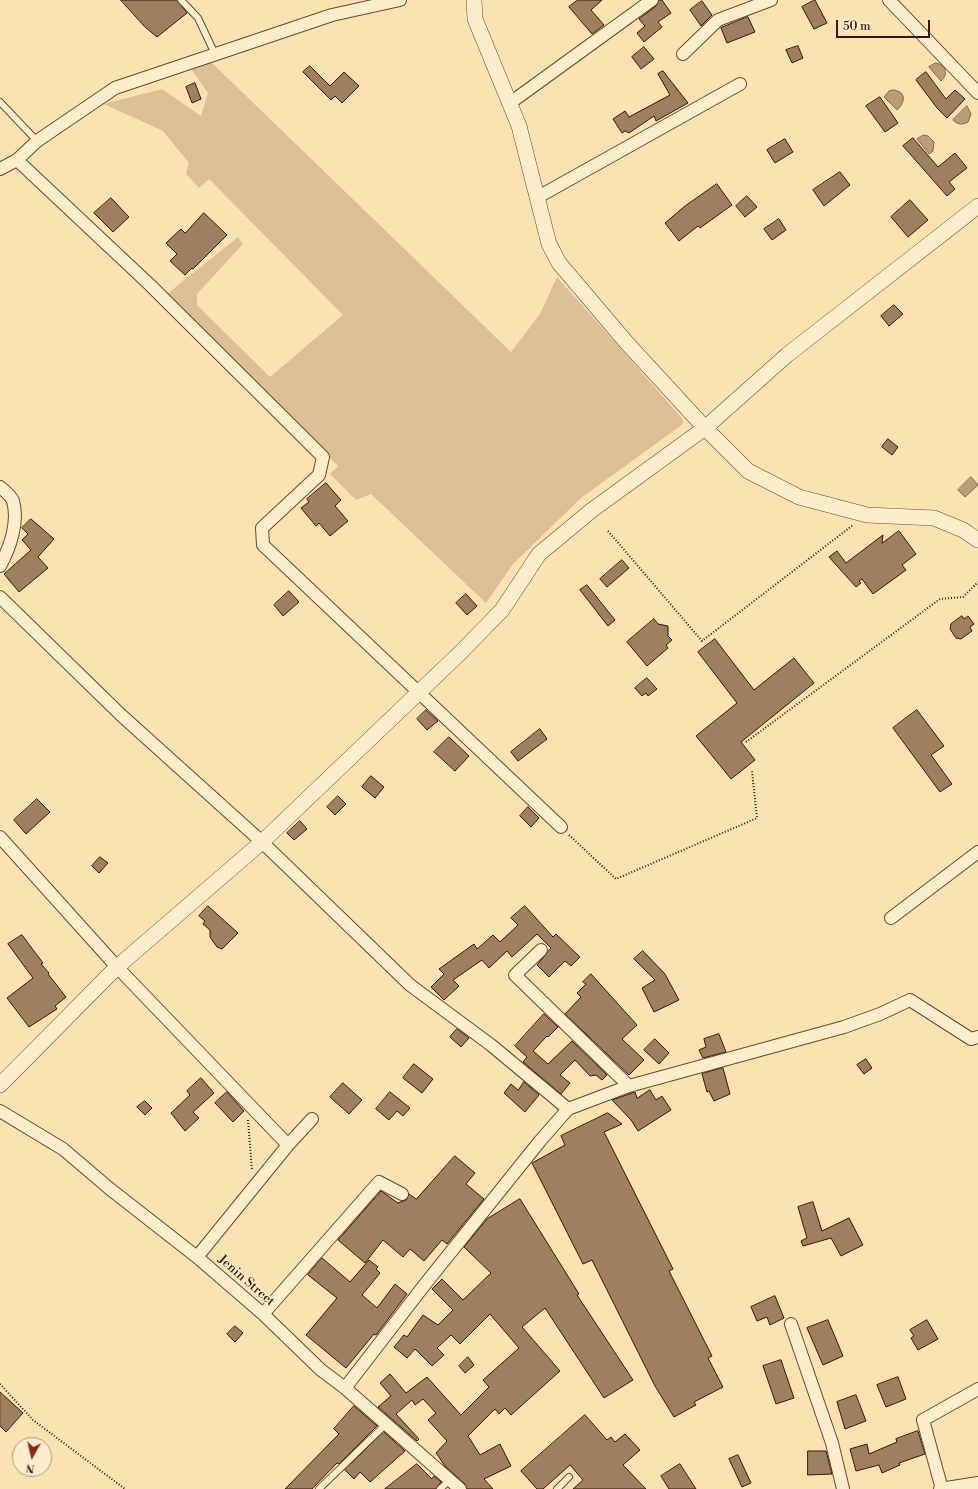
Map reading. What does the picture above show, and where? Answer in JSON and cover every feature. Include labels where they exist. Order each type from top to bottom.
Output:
[{"type":"street","points":[[0,169],[17,160],[37,141],[115,88],[332,15],[400,0]]},
{"type":"street","points":[[474,0],[475,19],[519,126],[549,244],[559,263],[626,342],[705,428],[748,471],[799,497],[867,515],[934,518],[963,530],[978,540]]},
{"type":"street","points":[[510,103],[652,0]]},
{"type":"street","points":[[683,54],[718,20],[771,0]]},
{"type":"street","points":[[889,0],[978,93]]},
{"type":"street","points":[[538,198],[740,84]]},
{"type":"street","points":[[17,160],[150,285],[323,457],[319,475],[262,528],[263,545],[561,827]]},
{"type":"street","points":[[0,1084],[117,967],[262,842],[420,692],[502,610],[539,554],[592,510],[705,428],[787,355],[978,206]]},
{"type":"street","points":[[0,487],[12,500],[14,522],[8,551],[0,566]]},
{"type":"street","points":[[0,597],[121,715],[262,842],[410,985],[491,1045],[568,1109]]},
{"type":"street","points":[[0,837],[117,967],[288,1145]]},
{"type":"street","points":[[891,918],[978,852]]},
{"type":"street","points":[[541,950],[515,975],[629,1086]]},
{"type":"street","points":[[345,1388],[436,1270],[540,1141],[568,1109],[629,1086],[844,1027],[880,1014],[910,1000],[971,1039],[978,1037]]},
{"type":"street","name":"Jenin Street","points":[[0,1111],[63,1149],[110,1189],[197,1257],[263,1314],[321,1370],[345,1388],[460,1489]]},
{"type":"street","points":[[197,1257],[254,1189],[288,1145],[312,1119]]},
{"type":"street","points":[[263,1314],[379,1182],[402,1194]]},
{"type":"street","points":[[791,1324],[832,1443],[843,1489]]},
{"type":"street","points":[[978,1389],[923,1420],[941,1489],[978,1483]]},
{"type":"lane","points":[[181,0],[198,18],[215,54]]},
{"type":"lane","points":[[0,102],[37,141]]},
{"type":"lane","points":[[318,1489],[386,1424]]},
{"type":"lane","points":[[557,1489],[569,1477]]},
{"type":"lane","points":[[440,1489],[450,1480]]},
{"type":"path","points":[[608,531],[702,641],[867,515]]},
{"type":"path","points":[[746,742],[940,599],[963,597],[978,582]]},
{"type":"path","points":[[561,827],[616,878],[757,818],[752,771]]},
{"type":"path","points":[[246,1101],[254,1189]]},
{"type":"path","points":[[0,1384],[33,1420],[126,1489]]},
{"type":"shaded area","points":[[211,62],[511,352],[540,314],[557,277],[682,418],[683,424],[581,498],[513,564],[486,603],[371,494],[356,500],[330,474],[338,466],[167,294],[238,237],[243,244],[197,294],[197,305],[270,377],[343,315],[209,179],[199,188],[186,174],[189,163],[163,131],[104,104],[162,89],[201,116],[208,93],[192,70]]},
{"type":"shaded area","points":[[936,63],[944,68],[946,73],[941,81],[929,67]]},
{"type":"shaded area","points":[[894,90],[903,95],[902,104],[897,110],[884,97],[889,91]]},
{"type":"shaded area","points":[[967,106],[971,114],[968,122],[960,124],[955,122],[953,120]]},
{"type":"shaded area","points":[[924,135],[928,136],[934,142],[933,151],[929,154],[917,139]]},
{"type":"shaded area","points":[[971,477],[978,485],[965,497],[958,490]]},
{"type":"building","points":[[121,0],[177,0],[187,13],[157,37],[145,27]]},
{"type":"building","points":[[578,0],[602,0],[591,10],[604,25],[592,34],[569,7]]},
{"type":"building","points":[[659,0],[662,0],[671,13],[658,22],[662,27],[644,42],[637,33],[645,26],[639,19],[656,6]]},
{"type":"building","points":[[815,0],[827,23],[814,29],[802,7]]},
{"type":"building","points":[[702,1],[712,15],[701,26],[690,10]]},
{"type":"building","points":[[748,17],[755,32],[727,43],[721,28]]},
{"type":"building","points":[[798,46],[803,58],[792,63],[786,50]]},
{"type":"building","points":[[644,47],[654,59],[641,69],[632,57]]},
{"type":"building","points":[[310,66],[330,86],[344,72],[359,86],[342,103],[335,96],[331,100],[303,72]]},
{"type":"building","points":[[663,71],[688,103],[656,121],[654,116],[629,133],[625,131],[622,133],[613,119],[625,111],[629,117],[670,95],[658,74]]},
{"type":"building","points":[[926,72],[946,99],[955,90],[965,99],[947,118],[937,108],[916,80]]},
{"type":"building","points":[[195,83],[201,99],[192,103],[186,87]]},
{"type":"building","points":[[880,97],[898,123],[885,132],[866,106]]},
{"type":"building","points":[[913,138],[938,167],[955,153],[967,168],[949,182],[955,189],[947,196],[903,146]]},
{"type":"building","points":[[785,139],[793,152],[775,163],[767,150]]},
{"type":"building","points":[[840,172],[850,185],[824,206],[813,190]]},
{"type":"building","points":[[717,184],[732,205],[700,228],[698,226],[679,241],[665,223],[685,206]]},
{"type":"building","points":[[747,196],[757,207],[745,217],[736,206]]},
{"type":"building","points":[[111,198],[129,217],[113,232],[94,213]]},
{"type":"building","points":[[910,200],[928,220],[908,237],[891,217]]},
{"type":"building","points":[[204,213],[227,235],[185,275],[170,261],[177,254],[166,243],[181,229],[185,233]]},
{"type":"building","points":[[779,219],[786,230],[772,240],[764,229]]},
{"type":"building","points":[[894,305],[903,314],[889,326],[881,316]]},
{"type":"building","points":[[888,439],[898,447],[892,455],[882,447]]},
{"type":"building","points":[[326,483],[341,500],[335,506],[348,521],[330,536],[319,523],[316,526],[301,508],[309,502],[307,499]]},
{"type":"building","points":[[31,519],[54,539],[38,557],[48,568],[19,592],[4,574],[31,550],[22,540],[28,534],[22,528]]},
{"type":"building","points":[[899,531],[916,554],[902,565],[906,570],[873,594],[862,579],[859,581],[861,583],[856,587],[829,557],[837,551],[846,563],[883,535],[882,543]]},
{"type":"building","points":[[622,560],[629,568],[607,587],[600,579]]},
{"type":"building","points":[[587,585],[615,620],[608,626],[580,590]]},
{"type":"building","points":[[289,591],[299,602],[283,616],[274,605]]},
{"type":"building","points":[[466,594],[477,606],[467,615],[456,603]]},
{"type":"building","points":[[962,616],[964,619],[968,616],[974,624],[970,627],[972,631],[961,639],[956,638],[950,629],[951,624]]},
{"type":"building","points":[[654,619],[658,624],[668,626],[668,636],[672,640],[666,645],[668,648],[647,666],[627,642]]},
{"type":"building","points":[[715,639],[754,690],[794,658],[814,683],[741,742],[755,760],[731,779],[696,736],[737,703],[698,652]]},
{"type":"building","points":[[647,678],[657,689],[648,696],[646,693],[642,696],[635,688]]},
{"type":"building","points":[[426,710],[438,721],[427,730],[417,719]]},
{"type":"building","points":[[917,710],[944,746],[931,755],[952,784],[940,792],[893,728]]},
{"type":"building","points":[[540,729],[547,739],[518,761],[511,752]]},
{"type":"building","points":[[449,737],[469,756],[455,771],[434,752]]},
{"type":"building","points":[[371,776],[384,787],[375,798],[362,787]]},
{"type":"building","points":[[338,796],[346,804],[335,815],[327,807]]},
{"type":"building","points":[[37,799],[50,812],[26,834],[14,820]]},
{"type":"building","points":[[528,807],[539,818],[531,827],[520,816]]},
{"type":"building","points":[[300,821],[307,829],[294,840],[287,833]]},
{"type":"building","points":[[100,857],[108,863],[99,873],[92,866]]},
{"type":"building","points":[[208,906],[238,933],[222,949],[217,947],[210,937],[210,930],[203,924],[205,921],[199,916]]},
{"type":"building","points":[[525,906],[553,937],[556,934],[580,957],[571,966],[565,961],[549,977],[537,965],[551,948],[537,934],[512,957],[507,951],[489,968],[482,960],[453,980],[459,986],[444,1000],[431,987],[444,974],[439,969],[474,944],[477,949],[493,935],[500,942],[518,925],[511,918]]},
{"type":"building","points":[[22,935],[43,963],[41,964],[49,973],[48,974],[66,997],[55,1006],[57,1009],[29,1027],[7,998],[33,978],[8,944]]},
{"type":"building","points":[[643,951],[665,974],[679,1000],[654,1012],[642,988],[655,980],[634,959]]},
{"type":"building","points":[[591,974],[637,1025],[622,1039],[644,1060],[629,1075],[565,1014],[581,997],[577,993],[586,984],[583,982]]},
{"type":"building","points":[[544,1014],[558,1027],[533,1051],[548,1064],[572,1041],[607,1075],[602,1080],[596,1075],[590,1076],[575,1060],[560,1075],[570,1083],[561,1094],[523,1062],[527,1057],[515,1046]]},
{"type":"building","points":[[457,1029],[469,1038],[461,1047],[450,1037]]},
{"type":"building","points":[[719,1034],[726,1052],[703,1058],[699,1050],[706,1047],[704,1039]]},
{"type":"building","points":[[655,1039],[669,1053],[659,1064],[644,1050]]},
{"type":"building","points":[[866,1059],[872,1068],[864,1074],[857,1065]]},
{"type":"building","points":[[414,1064],[433,1079],[422,1093],[403,1078]]},
{"type":"building","points":[[723,1068],[730,1094],[714,1101],[709,1091],[707,1092],[702,1074]]},
{"type":"building","points":[[201,1078],[214,1093],[193,1112],[199,1118],[185,1131],[171,1113],[190,1095],[187,1091]]},
{"type":"building","points":[[524,1082],[539,1095],[525,1112],[504,1093],[511,1084],[518,1090]]},
{"type":"building","points":[[343,1083],[362,1100],[349,1114],[330,1097]]},
{"type":"building","points":[[650,1090],[656,1100],[662,1096],[671,1110],[638,1131],[631,1120],[612,1100],[635,1092],[637,1098]]},
{"type":"building","points":[[227,1092],[244,1111],[233,1122],[215,1103]]},
{"type":"building","points":[[390,1092],[410,1108],[403,1116],[397,1111],[389,1120],[376,1109]]},
{"type":"building","points":[[145,1101],[152,1108],[145,1115],[137,1107]]},
{"type":"building","points":[[608,1113],[622,1124],[604,1132],[673,1269],[669,1271],[712,1356],[708,1358],[723,1387],[694,1402],[696,1405],[674,1417],[655,1386],[592,1260],[583,1264],[532,1163],[565,1145],[561,1136]]},
{"type":"building","points":[[455,1156],[475,1173],[466,1184],[484,1199],[447,1244],[442,1240],[424,1261],[410,1249],[403,1257],[383,1240],[365,1263],[338,1240],[381,1191],[398,1203],[406,1200],[409,1194],[416,1199]]},
{"type":"building","points":[[520,1199],[579,1294],[577,1295],[633,1380],[604,1398],[545,1308],[522,1327],[560,1371],[511,1415],[505,1408],[499,1414],[495,1409],[468,1436],[480,1455],[500,1444],[511,1466],[484,1479],[493,1489],[467,1489],[465,1484],[445,1466],[436,1453],[447,1441],[428,1420],[436,1413],[423,1399],[415,1405],[412,1400],[396,1414],[419,1439],[417,1441],[378,1407],[391,1396],[380,1383],[390,1374],[406,1393],[427,1377],[461,1415],[489,1387],[483,1380],[519,1348],[490,1314],[460,1344],[451,1335],[437,1348],[444,1355],[432,1366],[415,1349],[407,1358],[394,1347],[404,1335],[407,1337],[423,1315],[438,1325],[453,1310],[432,1289],[442,1279],[463,1300],[491,1273],[464,1247],[487,1219]]},
{"type":"building","points":[[813,1202],[822,1231],[849,1218],[863,1245],[841,1256],[831,1238],[803,1246],[801,1241],[807,1238],[798,1207]]},
{"type":"building","points":[[322,1258],[350,1282],[369,1260],[378,1267],[376,1269],[380,1273],[362,1295],[377,1308],[395,1284],[407,1294],[376,1335],[374,1334],[346,1368],[306,1335],[337,1298],[308,1275]]},
{"type":"building","points":[[775,1296],[784,1318],[770,1325],[767,1317],[757,1321],[751,1307]]},
{"type":"building","points":[[828,1320],[843,1356],[823,1365],[807,1328]]},
{"type":"building","points":[[927,1320],[938,1339],[918,1350],[911,1338],[914,1336],[910,1330]]},
{"type":"building","points":[[235,1326],[243,1333],[235,1342],[227,1334]]},
{"type":"building","points":[[468,1357],[474,1365],[465,1373],[459,1366]]},
{"type":"building","points":[[781,1360],[794,1398],[776,1404],[763,1366]]},
{"type":"building","points":[[898,1377],[906,1399],[886,1407],[877,1385]]},
{"type":"building","points":[[0,1392],[23,1413],[6,1432],[0,1426]]},
{"type":"building","points":[[856,1395],[866,1421],[845,1429],[837,1402]]},
{"type":"building","points":[[354,1406],[377,1426],[339,1464],[337,1463],[312,1489],[285,1489],[339,1434],[334,1429]]},
{"type":"building","points":[[585,1415],[607,1440],[611,1437],[615,1442],[625,1434],[640,1450],[623,1465],[646,1489],[573,1489],[583,1480],[570,1465],[543,1489],[537,1489],[521,1471]]},
{"type":"building","points":[[918,1431],[925,1454],[899,1463],[900,1465],[882,1473],[879,1465],[856,1471],[850,1449],[867,1444],[869,1454],[897,1442],[896,1439]]},
{"type":"building","points":[[384,1432],[405,1451],[370,1482],[360,1472],[354,1479],[345,1470]]},
{"type":"building","points":[[808,1451],[826,1451],[832,1474],[808,1475]]},
{"type":"building","points":[[738,1455],[751,1483],[742,1487],[729,1459]]},
{"type":"building","points":[[417,1464],[432,1479],[434,1476],[441,1482],[436,1489],[385,1489]]},
{"type":"building","points":[[680,1464],[696,1489],[669,1489],[661,1476]]}]
